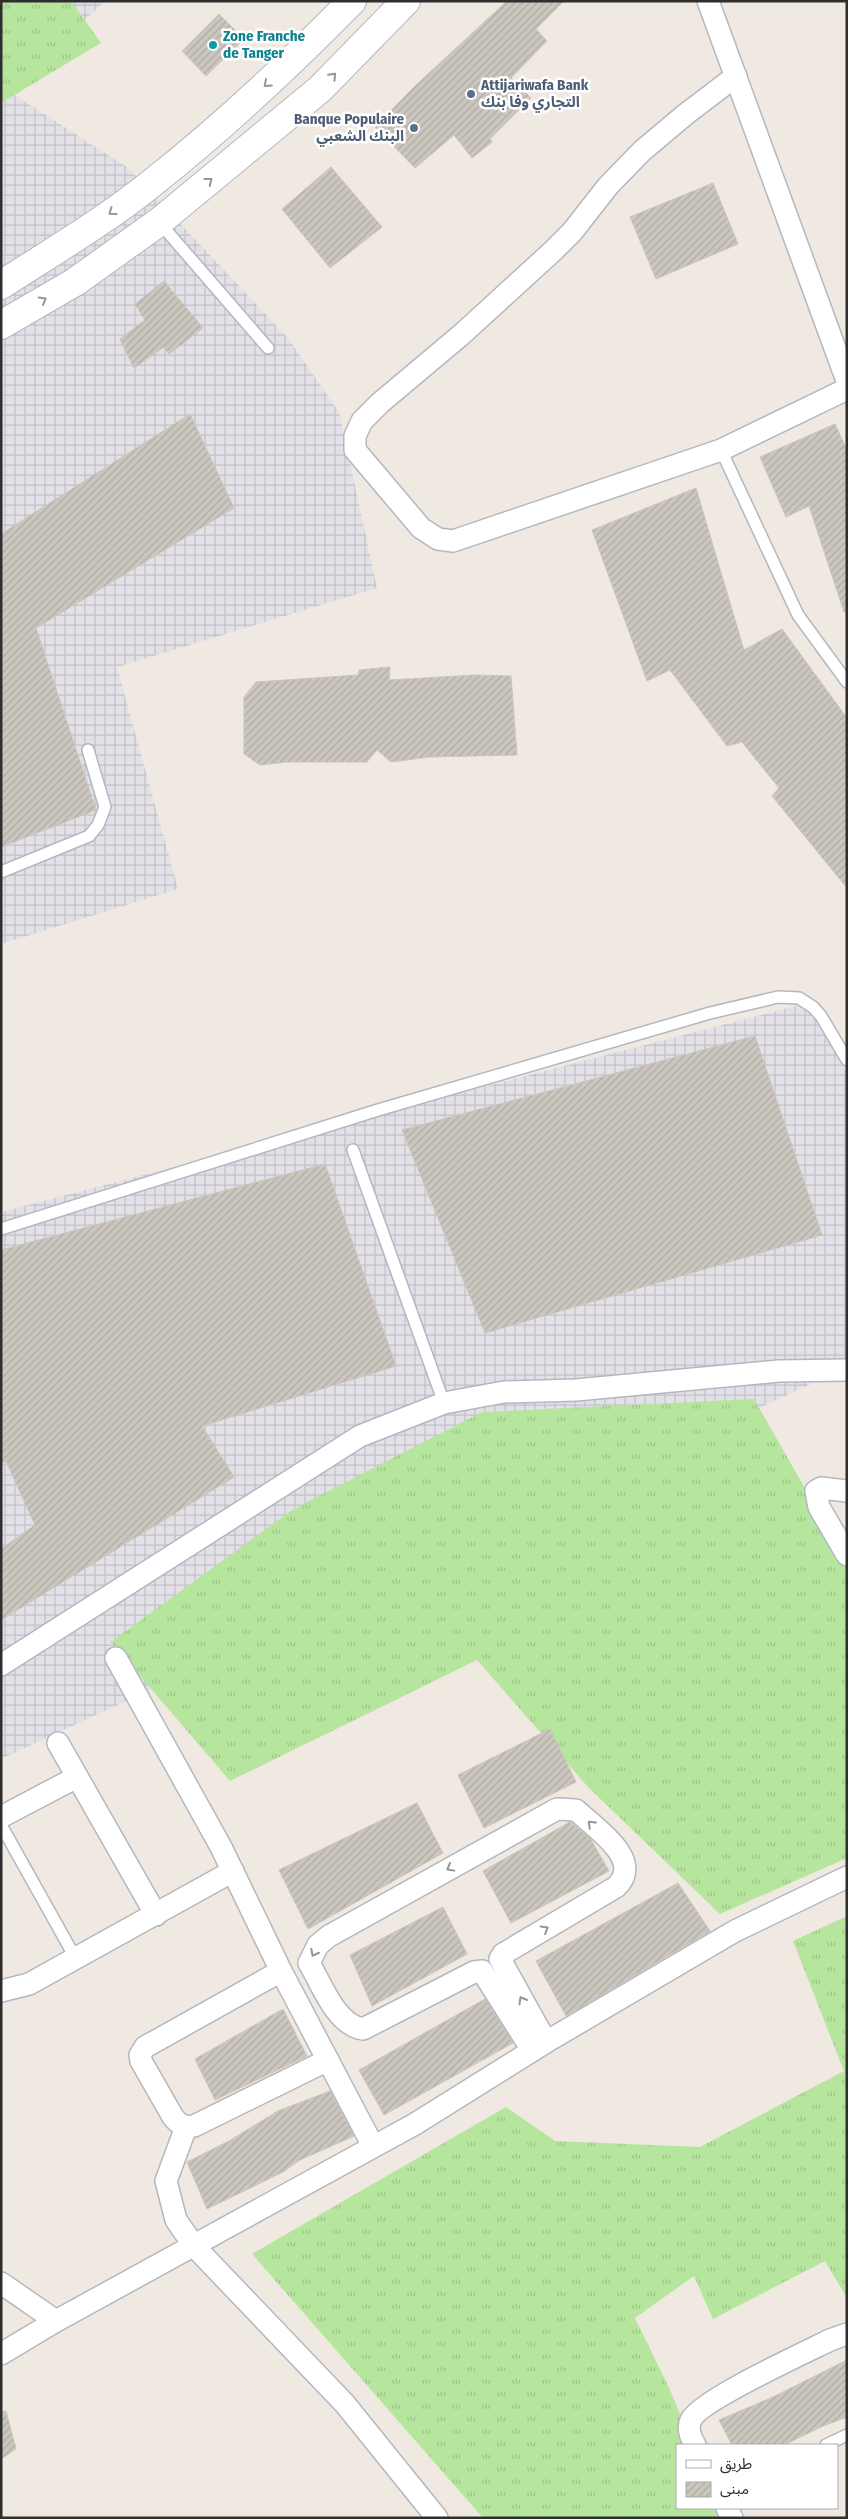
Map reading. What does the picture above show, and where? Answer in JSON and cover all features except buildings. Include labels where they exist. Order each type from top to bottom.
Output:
[{"type":"street","points":[[1,285],[144,189],[292,61],[352,1]]},
{"type":"street","points":[[1,325],[75,282],[159,222],[234,162],[320,89],[406,1]]},
{"type":"street","points":[[708,1],[847,381]]},
{"type":"street","points":[[736,76],[642,151],[608,186],[572,232],[553,251],[461,335],[394,390],[362,421],[355,436],[355,450],[421,528],[438,539],[453,541],[721,450],[847,389]]},
{"type":"street","points":[[211,133],[234,162]]},
{"type":"street","points":[[1,1665],[360,1436],[444,1402],[504,1392],[576,1390],[779,1371],[847,1370]]},
{"type":"street","points":[[847,1491],[821,1488],[816,1491],[820,1507],[847,1555]]},
{"type":"street","points":[[116,1658],[233,1871],[281,1971],[373,2146]]},
{"type":"street","points":[[58,1743],[156,1915]]},
{"type":"street","points":[[1,1817],[78,1778]]},
{"type":"street","points":[[557,1809],[576,1810],[620,1852],[626,1867],[624,1880],[616,1887],[503,1954],[500,1959],[539,2046],[482,1971],[474,1972],[363,2029],[354,2028],[337,2010],[309,1963],[312,1954],[329,1936],[557,1809]]},
{"type":"street","points":[[1,1990],[29,1984],[233,1871]]},
{"type":"street","points":[[1,2354],[56,2321],[415,2124],[539,2046],[735,1931],[847,1877]]},
{"type":"street","points":[[281,1971],[144,2047],[140,2055],[141,2061],[173,2117],[186,2128],[194,2126],[328,2060]]},
{"type":"street","points":[[186,2128],[166,2181],[176,2220],[194,2246],[345,2404],[437,2518]]},
{"type":"street","points":[[1,2283],[56,2321]]},
{"type":"street","points":[[695,2444],[689,2428],[691,2419],[709,2403],[830,2340],[847,2334]]},
{"type":"lane","points":[[159,222],[268,348]]},
{"type":"lane","points":[[721,450],[798,615],[847,682]]},
{"type":"lane","points":[[1,872],[89,836],[98,825],[105,807],[88,750]]},
{"type":"lane","points":[[1,1229],[378,1110],[710,1013],[778,997],[799,998],[813,1007],[821,1016],[847,1060]]},
{"type":"lane","points":[[353,1150],[444,1402]]},
{"type":"lane","points":[[1,1825],[76,1959]]},
{"type":"lane","points":[[828,2444],[847,2435]]},
{"type":"shaded area","points":[[1,1],[105,1],[8,91],[127,167],[287,337],[339,412],[377,588],[117,667],[178,889],[1,944]]},
{"type":"shaded area","points":[[811,1002],[847,1074],[847,1367],[1,1759],[1,1212]]},
{"type":"green space","points":[[1,1],[71,1],[101,43],[1,103]]},
{"type":"green space","points":[[754,1399],[847,1562],[847,1858],[720,1914],[589,1788],[477,1660],[230,1781],[111,1642],[292,1510],[482,1412]]},
{"type":"green space","points":[[847,1916],[847,2298],[825,2261],[713,2319],[694,2276],[635,2318],[670,2390],[693,2444],[676,2444],[676,2509],[719,2509],[723,2518],[483,2518],[252,2254],[506,2107],[555,2141],[700,2147],[844,2071],[793,1941]]},
{"type":"place","name":"Zone Franche de Tanger","points":[[213,45]]},
{"type":"place","name":"Attijariwafa Bank التجاري وفا بنك","points":[[471,94]]},
{"type":"place","name":"Banque Populaire البنك الشعبي","points":[[414,128]]}]
